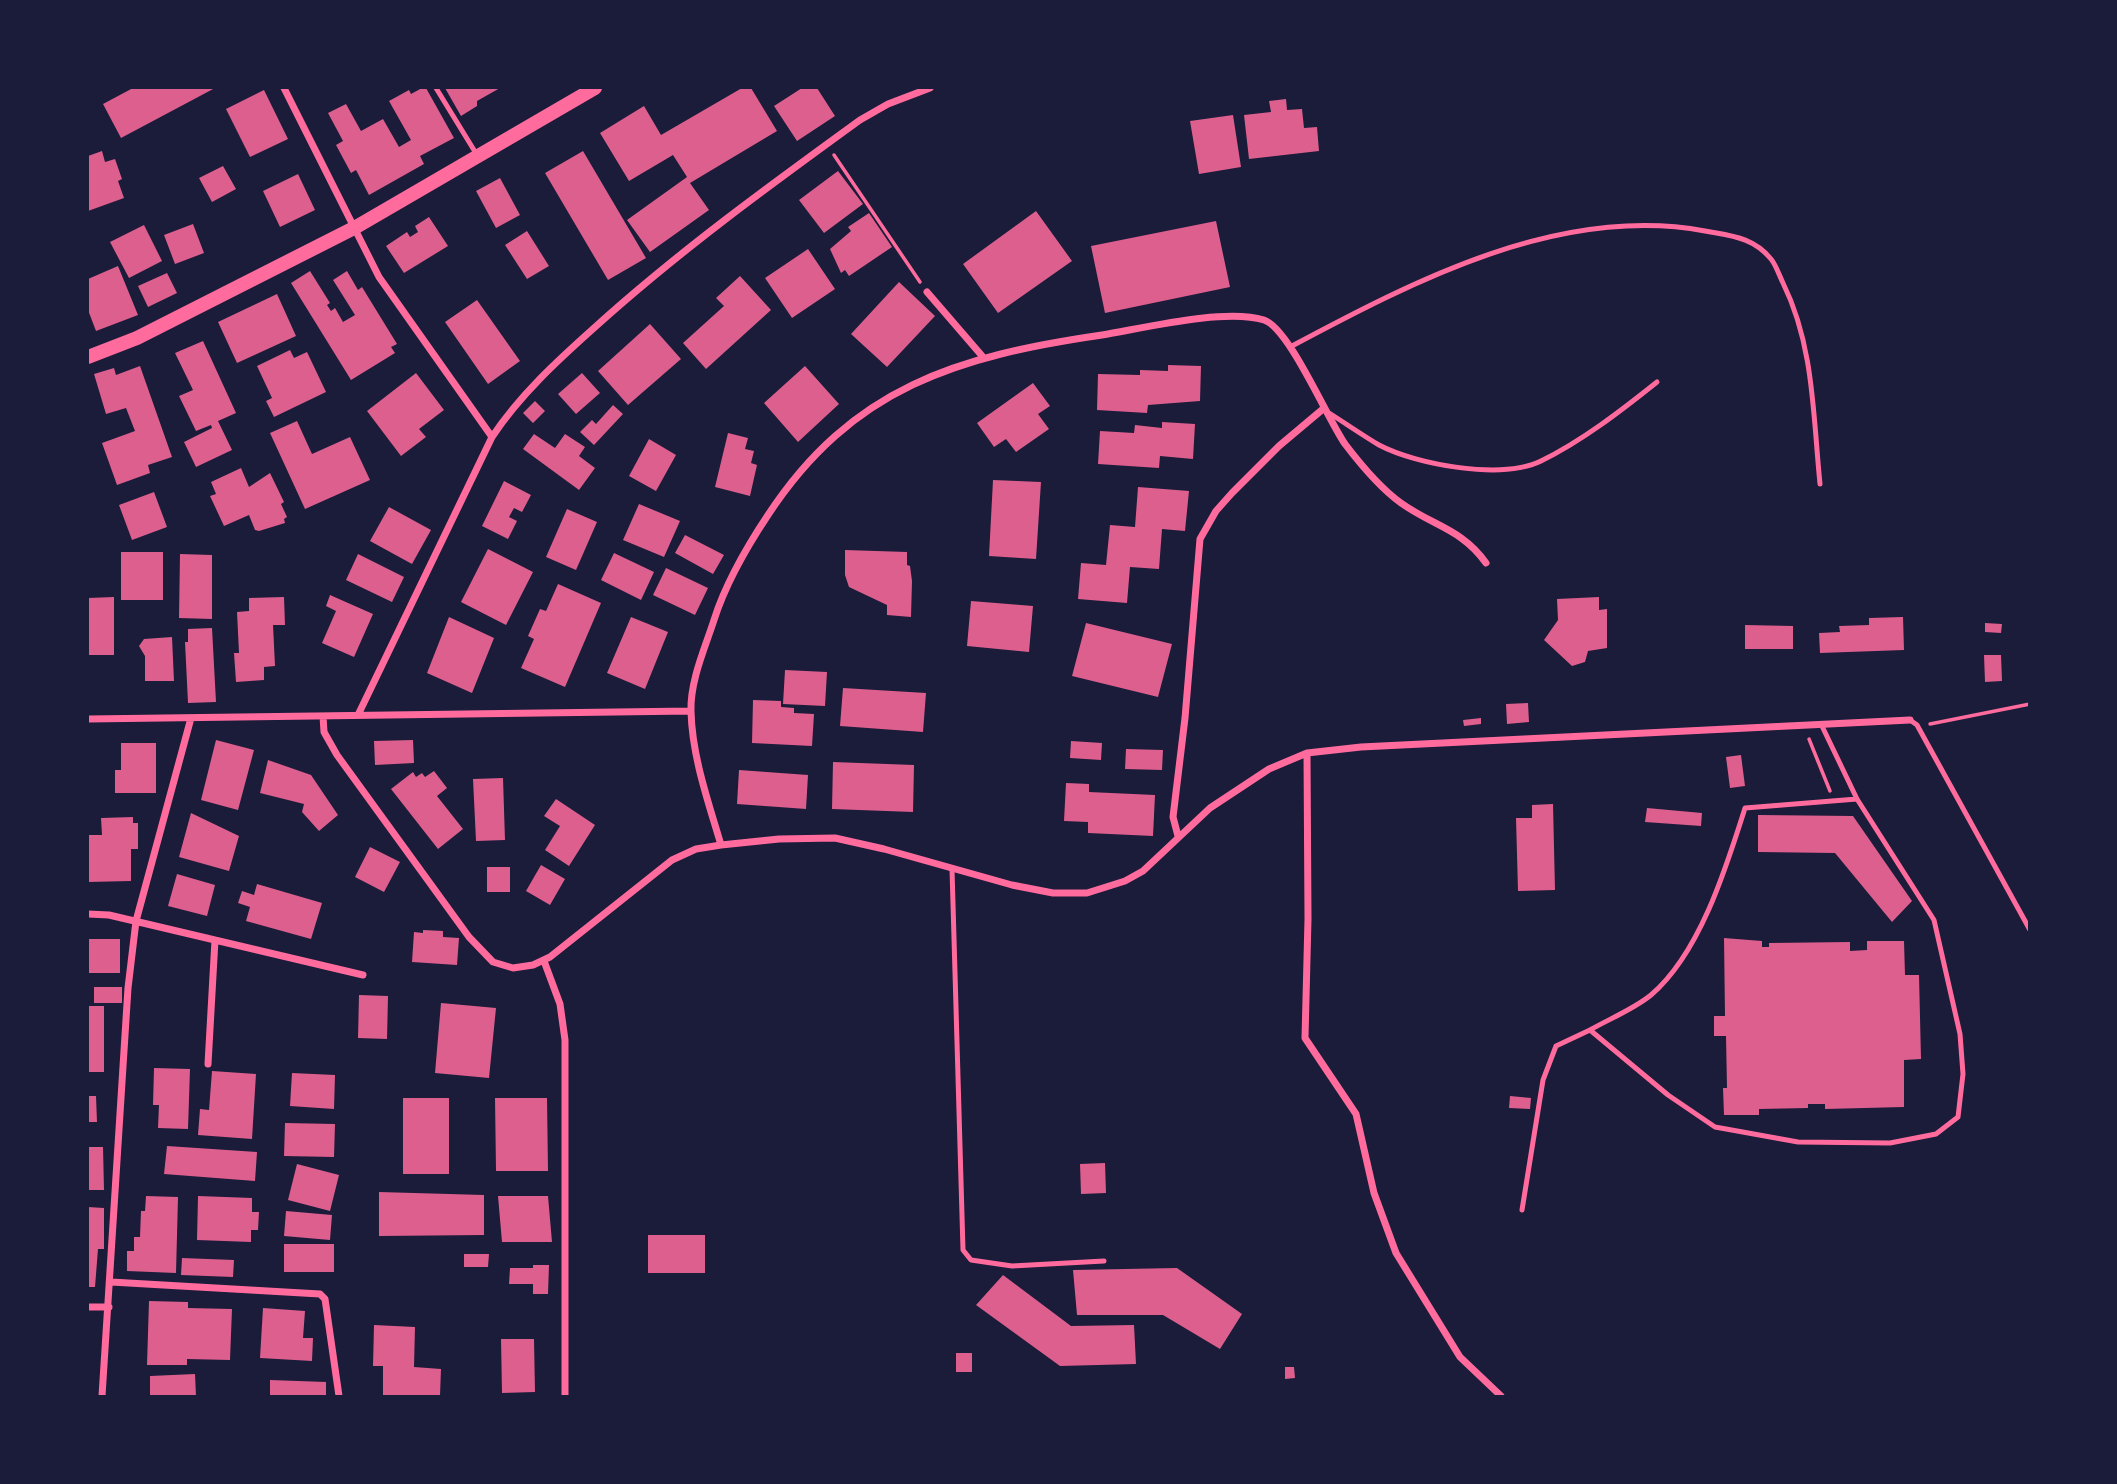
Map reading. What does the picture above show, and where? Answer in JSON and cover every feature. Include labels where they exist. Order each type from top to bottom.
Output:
[{"type":"main road","points":[[88,357],[137,338],[356,227],[595,88]]},
{"type":"street","points":[[284,88],[379,277],[492,437]]},
{"type":"street","points":[[358,715],[492,437],[530,388],[626,299],[827,145],[888,104],[930,88]]},
{"type":"street","points":[[927,292],[983,357]]},
{"type":"street","points":[[721,845],[700,772],[691,711],[700,663],[722,594],[743,553],[784,490],[813,457],[864,411],[937,373],[983,357],[1058,341],[1235,317],[1270,322],[1290,347],[1323,409],[1345,443],[1385,488],[1402,503],[1468,540],[1486,564]]},
{"type":"street","points":[[1178,836],[1174,817],[1200,539],[1216,511],[1232,493],[1279,446],[1323,409]]},
{"type":"street","points":[[88,719],[691,711]]},
{"type":"street","points":[[323,716],[324,732],[337,755],[483,953],[498,965],[513,968],[544,961],[664,865],[696,849],[779,839],[835,838],[1032,890],[1087,893],[1125,881],[1143,871],[1178,836],[1248,780],[1307,753],[1361,747],[1910,720]]},
{"type":"street","points":[[102,1396],[127,1001],[136,921],[191,718]]},
{"type":"street","points":[[1307,753],[1308,919],[1305,1038],[1356,1114],[1374,1193],[1396,1253],[1460,1357],[1501,1396]]},
{"type":"street","points":[[88,914],[136,921],[363,975]]},
{"type":"street","points":[[208,1064],[215,940]]},
{"type":"street","points":[[544,961],[556,990],[565,1040],[565,1396]]},
{"type":"street","points":[[111,1282],[320,1294],[325,1299],[340,1396]]},
{"type":"street","points":[[88,1307],[109,1307]]},
{"type":"lane","points":[[436,88],[478,158]]},
{"type":"lane","points":[[1290,347],[1353,313],[1448,271],[1533,239],[1634,225],[1693,229],[1749,239],[1772,260],[1794,306],[1813,387],[1820,484]]},
{"type":"lane","points":[[1323,409],[1380,446],[1438,464],[1485,471],[1539,462],[1625,408],[1657,382]]},
{"type":"lane","points":[[1910,720],[1918,727],[2029,930]]},
{"type":"lane","points":[[1590,1030],[1668,1095],[1715,1127],[1798,1142],[1890,1143],[1936,1134],[1958,1117],[1963,1074],[1960,1034],[1934,920],[1857,799],[1821,723]]},
{"type":"lane","points":[[1522,1210],[1543,1080],[1556,1046],[1590,1030],[1650,995],[1679,962],[1709,911],[1745,808],[1857,799]]},
{"type":"lane","points":[[952,869],[963,1250],[971,1259],[1012,1266],[1104,1261]]},
{"type":"path","points":[[827,145],[927,292]]},
{"type":"path","points":[[1918,727],[2029,704]]},
{"type":"path","points":[[1803,724],[1834,801]]},
{"type":"building","points":[[133,88],[215,88],[121,138],[103,104]]},
{"type":"building","points":[[426,88],[454,138],[420,156],[424,164],[369,195],[356,170],[351,173],[336,145],[343,141],[328,113],[346,104],[361,131],[383,119],[399,147],[411,140],[389,101],[409,90],[411,94]]},
{"type":"building","points":[[445,88],[500,88],[477,101],[477,106],[461,116]]},
{"type":"building","points":[[742,88],[751,88],[777,131],[690,183],[709,210],[650,252],[627,220],[687,177],[673,155],[629,181],[600,133],[644,106],[661,135]]},
{"type":"building","points":[[802,88],[817,88],[835,116],[797,141],[774,106]]},
{"type":"building","points":[[264,90],[288,139],[250,157],[226,109]]},
{"type":"building","points":[[1286,99],[1287,110],[1302,109],[1304,128],[1317,127],[1319,151],[1249,159],[1244,115],[1271,112],[1269,101]]},
{"type":"building","points":[[1233,115],[1241,167],[1199,174],[1190,121]]},
{"type":"building","points":[[102,151],[105,162],[115,159],[122,179],[118,181],[124,198],[88,211],[88,156]]},
{"type":"building","points":[[583,151],[646,258],[608,280],[545,173]]},
{"type":"building","points":[[223,166],[236,189],[212,202],[199,178]]},
{"type":"building","points":[[838,171],[863,204],[824,233],[799,200]]},
{"type":"building","points":[[298,174],[315,210],[280,227],[263,191]]},
{"type":"building","points":[[500,178],[520,215],[496,228],[476,191]]},
{"type":"building","points":[[1036,211],[1072,261],[998,313],[963,264]]},
{"type":"building","points":[[869,213],[892,247],[849,276],[845,270],[841,273],[830,249],[851,231],[848,227]]},
{"type":"building","points":[[429,217],[448,246],[404,273],[386,246],[407,232],[410,237],[418,232],[415,226]]},
{"type":"building","points":[[1216,221],[1230,287],[1105,313],[1091,246]]},
{"type":"building","points":[[193,224],[204,253],[175,264],[164,235]]},
{"type":"building","points":[[144,225],[162,261],[129,278],[110,242]]},
{"type":"building","points":[[527,231],[549,266],[527,279],[505,245]]},
{"type":"building","points":[[808,249],[835,289],[792,318],[765,278]]},
{"type":"building","points":[[118,266],[138,315],[96,331],[88,310],[88,279]]},
{"type":"building","points":[[310,271],[330,303],[327,305],[331,311],[335,308],[343,322],[355,315],[333,280],[347,271],[358,290],[362,287],[397,344],[391,347],[395,353],[351,380],[291,283]]},
{"type":"building","points":[[167,273],[177,293],[148,307],[138,286]]},
{"type":"building","points":[[740,276],[771,310],[706,369],[683,343],[724,306],[716,298]]},
{"type":"building","points":[[899,282],[935,316],[887,367],[851,334]]},
{"type":"building","points":[[277,294],[296,336],[237,363],[218,322]]},
{"type":"building","points":[[477,300],[520,361],[488,384],[445,322]]},
{"type":"building","points":[[650,324],[681,359],[628,405],[598,371]]},
{"type":"building","points":[[203,341],[236,413],[218,421],[232,450],[196,467],[184,442],[212,428],[211,425],[196,431],[179,396],[193,390],[175,353]]},
{"type":"building","points":[[290,350],[294,358],[307,352],[326,392],[274,417],[266,401],[272,398],[257,366]]},
{"type":"building","points":[[1168,365],[1201,366],[1200,401],[1148,405],[1147,413],[1097,410],[1098,374],[1140,375],[1140,370],[1168,371]]},
{"type":"building","points":[[140,366],[172,457],[148,465],[150,473],[117,485],[102,443],[135,431],[126,408],[106,414],[94,374],[114,368],[116,375]]},
{"type":"building","points":[[805,366],[839,404],[798,442],[764,403]]},
{"type":"building","points":[[416,373],[444,410],[419,429],[426,437],[401,456],[367,411]]},
{"type":"building","points":[[582,373],[600,393],[576,414],[558,394]]},
{"type":"building","points":[[1033,383],[1050,406],[1038,414],[1049,429],[1016,452],[1006,439],[994,447],[977,423]]},
{"type":"building","points":[[535,401],[545,411],[533,423],[523,413]]},
{"type":"building","points":[[613,405],[623,414],[594,445],[580,432],[592,420],[596,424]]},
{"type":"building","points":[[297,421],[312,454],[350,437],[370,480],[305,509],[270,433]]},
{"type":"building","points":[[1162,422],[1195,424],[1193,459],[1160,456],[1159,468],[1098,464],[1100,431],[1134,433],[1135,425],[1162,428]]},
{"type":"building","points":[[728,433],[748,438],[745,449],[754,451],[751,463],[757,465],[750,496],[715,487]]},
{"type":"building","points":[[534,434],[555,448],[565,434],[585,447],[579,456],[595,468],[579,490],[523,449]]},
{"type":"building","points":[[649,439],[676,455],[656,491],[629,476]]},
{"type":"building","points":[[241,468],[249,487],[270,473],[284,502],[281,504],[287,517],[284,519],[285,523],[259,531],[255,530],[249,515],[224,526],[210,496],[216,494],[211,482]]},
{"type":"building","points":[[993,480],[1041,482],[1036,559],[989,556]]},
{"type":"building","points":[[504,481],[531,495],[522,512],[514,508],[509,517],[517,521],[508,539],[482,526]]},
{"type":"building","points":[[1138,487],[1189,491],[1185,531],[1162,529],[1159,569],[1130,567],[1127,603],[1078,599],[1081,563],[1106,565],[1110,525],[1135,527]]},
{"type":"building","points":[[154,492],[167,527],[132,540],[119,505]]},
{"type":"building","points":[[639,504],[680,521],[664,557],[623,540]]},
{"type":"building","points":[[389,507],[431,530],[412,564],[370,541]]},
{"type":"building","points":[[567,509],[597,522],[576,570],[546,557]]},
{"type":"building","points":[[685,535],[724,555],[713,574],[675,553]]},
{"type":"building","points":[[488,549],[533,572],[506,625],[461,602]]},
{"type":"building","points":[[845,550],[907,552],[907,565],[910,566],[912,581],[911,617],[887,615],[887,605],[849,587],[845,575]]},
{"type":"building","points":[[121,552],[163,552],[163,600],[121,600]]},
{"type":"building","points":[[614,553],[654,572],[641,600],[601,580]]},
{"type":"building","points":[[180,554],[212,555],[212,619],[179,618]]},
{"type":"building","points":[[358,554],[404,577],[392,602],[346,580]]},
{"type":"building","points":[[666,568],[708,588],[695,615],[653,595]]},
{"type":"building","points":[[558,584],[601,603],[565,687],[521,668],[534,639],[528,636],[540,609],[546,611]]},
{"type":"building","points":[[330,595],[373,614],[354,657],[322,643],[336,611],[326,606]]},
{"type":"building","points":[[114,597],[114,655],[88,655],[88,598]]},
{"type":"building","points":[[284,597],[285,625],[273,625],[275,666],[264,667],[264,680],[236,682],[234,653],[239,653],[237,612],[249,611],[249,598]]},
{"type":"building","points":[[1599,597],[1599,610],[1607,609],[1607,648],[1588,651],[1585,662],[1572,666],[1544,640],[1558,620],[1557,599]]},
{"type":"building","points":[[971,601],[1033,606],[1029,652],[967,646]]},
{"type":"building","points":[[449,617],[494,638],[472,693],[427,673]]},
{"type":"building","points":[[631,617],[668,632],[645,689],[607,673]]},
{"type":"building","points":[[1903,617],[1904,650],[1820,653],[1819,633],[1840,632],[1839,626],[1869,625],[1869,618]]},
{"type":"building","points":[[1086,623],[1172,644],[1158,697],[1072,676]]},
{"type":"building","points":[[1985,623],[2002,624],[2001,633],[1985,632]]},
{"type":"building","points":[[1745,625],[1793,626],[1793,649],[1745,649]]},
{"type":"building","points":[[212,628],[216,702],[188,703],[185,642],[188,642],[188,629]]},
{"type":"building","points":[[172,637],[174,681],[145,681],[145,656],[139,646],[144,639]]},
{"type":"building","points":[[1984,655],[2001,655],[2002,681],[1985,682]]},
{"type":"building","points":[[785,670],[827,672],[825,706],[783,704]]},
{"type":"building","points":[[843,688],[926,693],[923,732],[840,726]]},
{"type":"building","points":[[753,700],[781,701],[781,707],[794,708],[794,713],[814,714],[812,746],[752,743]]},
{"type":"building","points":[[1528,703],[1529,722],[1507,724],[1506,704]]},
{"type":"building","points":[[1481,718],[1481,724],[1464,726],[1463,720]]},
{"type":"building","points":[[216,740],[254,750],[238,810],[201,800]]},
{"type":"building","points":[[413,740],[414,763],[375,765],[374,741]]},
{"type":"building","points":[[1071,741],[1102,743],[1101,760],[1070,758]]},
{"type":"building","points":[[121,743],[156,743],[156,793],[115,793],[115,770],[121,770]]},
{"type":"building","points":[[1126,749],[1163,750],[1162,770],[1125,769]]},
{"type":"building","points":[[1741,755],[1745,786],[1730,788],[1726,757]]},
{"type":"building","points":[[268,760],[311,775],[338,815],[319,831],[302,812],[304,804],[260,793]]},
{"type":"building","points":[[833,762],[914,765],[913,812],[832,809]]},
{"type":"building","points":[[739,770],[808,775],[806,809],[737,804]]},
{"type":"building","points":[[434,771],[447,788],[437,796],[463,829],[438,849],[391,789],[413,772],[416,777],[422,773],[425,777]]},
{"type":"building","points":[[503,778],[505,840],[476,841],[473,779]]},
{"type":"building","points":[[1066,783],[1089,784],[1089,792],[1155,795],[1153,836],[1088,833],[1088,822],[1064,821]]},
{"type":"building","points":[[556,799],[595,825],[569,866],[545,850],[560,826],[544,816]]},
{"type":"building","points":[[1553,804],[1555,890],[1518,891],[1516,818],[1532,818],[1532,805]]},
{"type":"building","points":[[1647,808],[1702,813],[1701,826],[1645,822]]},
{"type":"building","points":[[191,813],[239,836],[229,871],[179,857]]},
{"type":"building","points":[[1758,815],[1853,816],[1912,901],[1892,922],[1835,853],[1758,852]]},
{"type":"building","points":[[133,817],[133,823],[138,823],[138,849],[131,849],[131,881],[88,882],[88,835],[102,835],[101,818]]},
{"type":"building","points":[[370,847],[400,862],[384,892],[355,877]]},
{"type":"building","points":[[541,865],[565,879],[550,905],[526,891]]},
{"type":"building","points":[[487,867],[510,867],[510,892],[487,892]]},
{"type":"building","points":[[177,874],[215,885],[207,916],[168,906]]},
{"type":"building","points":[[257,884],[322,903],[311,939],[246,921],[250,907],[238,903],[242,891],[254,895]]},
{"type":"building","points":[[423,930],[443,931],[443,937],[459,938],[457,965],[412,962],[414,932],[423,933]]},
{"type":"building","points":[[1724,938],[1762,941],[1762,947],[1769,947],[1769,943],[1850,942],[1850,951],[1867,950],[1867,941],[1904,941],[1905,975],[1919,975],[1921,1059],[1904,1060],[1904,1107],[1825,1109],[1825,1104],[1808,1104],[1808,1108],[1759,1109],[1759,1115],[1724,1115],[1723,1088],[1727,1088],[1726,1036],[1714,1036],[1714,1016],[1725,1016]]},
{"type":"building","points":[[88,939],[120,939],[120,973],[88,973]]},
{"type":"building","points":[[94,987],[122,987],[122,1003],[94,1003]]},
{"type":"building","points":[[359,995],[388,996],[387,1039],[358,1038]]},
{"type":"building","points":[[441,1003],[496,1008],[489,1078],[435,1073]]},
{"type":"building","points":[[88,1006],[104,1006],[104,1072],[88,1072]]},
{"type":"building","points":[[154,1068],[190,1069],[188,1129],[158,1128],[159,1105],[153,1105]]},
{"type":"building","points":[[212,1071],[256,1074],[252,1139],[198,1135],[200,1109],[209,1110]]},
{"type":"building","points":[[292,1073],[335,1075],[334,1109],[290,1106]]},
{"type":"building","points":[[88,1096],[96,1096],[97,1122],[88,1122]]},
{"type":"building","points":[[1510,1096],[1531,1098],[1530,1109],[1509,1108]]},
{"type":"building","points":[[403,1098],[449,1098],[449,1174],[403,1174]]},
{"type":"building","points":[[495,1098],[547,1098],[548,1171],[496,1171]]},
{"type":"building","points":[[285,1123],[335,1124],[334,1157],[284,1156]]},
{"type":"building","points":[[167,1146],[257,1152],[255,1181],[164,1174]]},
{"type":"building","points":[[88,1147],[103,1147],[104,1190],[88,1190]]},
{"type":"building","points":[[1105,1163],[1106,1193],[1081,1194],[1080,1164]]},
{"type":"building","points":[[297,1164],[339,1175],[330,1211],[288,1200]]},
{"type":"building","points":[[379,1192],[484,1195],[484,1235],[379,1236]]},
{"type":"building","points":[[146,1196],[178,1197],[176,1273],[127,1271],[127,1251],[134,1251],[134,1237],[140,1237],[141,1211],[145,1211]]},
{"type":"building","points":[[198,1196],[252,1198],[252,1212],[259,1212],[258,1230],[251,1230],[251,1242],[197,1240]]},
{"type":"building","points":[[498,1196],[548,1196],[552,1242],[502,1242]]},
{"type":"building","points":[[88,1207],[104,1208],[104,1249],[98,1249],[95,1287],[88,1287]]},
{"type":"building","points":[[286,1211],[332,1215],[330,1240],[284,1236]]},
{"type":"building","points":[[648,1235],[705,1235],[705,1273],[648,1273]]},
{"type":"building","points":[[284,1244],[334,1244],[334,1272],[284,1272]]},
{"type":"building","points":[[464,1254],[489,1254],[488,1267],[464,1267]]},
{"type":"building","points":[[182,1258],[234,1260],[233,1277],[181,1275]]},
{"type":"building","points":[[533,1265],[549,1265],[548,1294],[533,1294],[533,1284],[509,1284],[510,1268],[533,1268]]},
{"type":"building","points":[[1177,1268],[1242,1314],[1220,1349],[1163,1315],[1077,1315],[1073,1270]]},
{"type":"building","points":[[1003,1275],[1071,1326],[1134,1325],[1136,1364],[1060,1366],[976,1305]]},
{"type":"building","points":[[149,1301],[188,1302],[188,1308],[232,1309],[230,1360],[187,1359],[187,1365],[147,1365]]},
{"type":"building","points":[[263,1308],[305,1311],[303,1338],[313,1338],[312,1361],[260,1358]]},
{"type":"building","points":[[374,1325],[415,1327],[414,1367],[441,1369],[440,1396],[383,1396],[383,1366],[373,1366]]},
{"type":"building","points":[[501,1339],[534,1339],[535,1392],[502,1393]]},
{"type":"building","points":[[956,1353],[972,1353],[972,1372],[956,1372]]},
{"type":"building","points":[[1285,1367],[1294,1367],[1295,1378],[1285,1379]]},
{"type":"building","points":[[195,1374],[196,1396],[150,1396],[150,1376]]},
{"type":"building","points":[[270,1380],[326,1382],[326,1396],[270,1396]]}]
